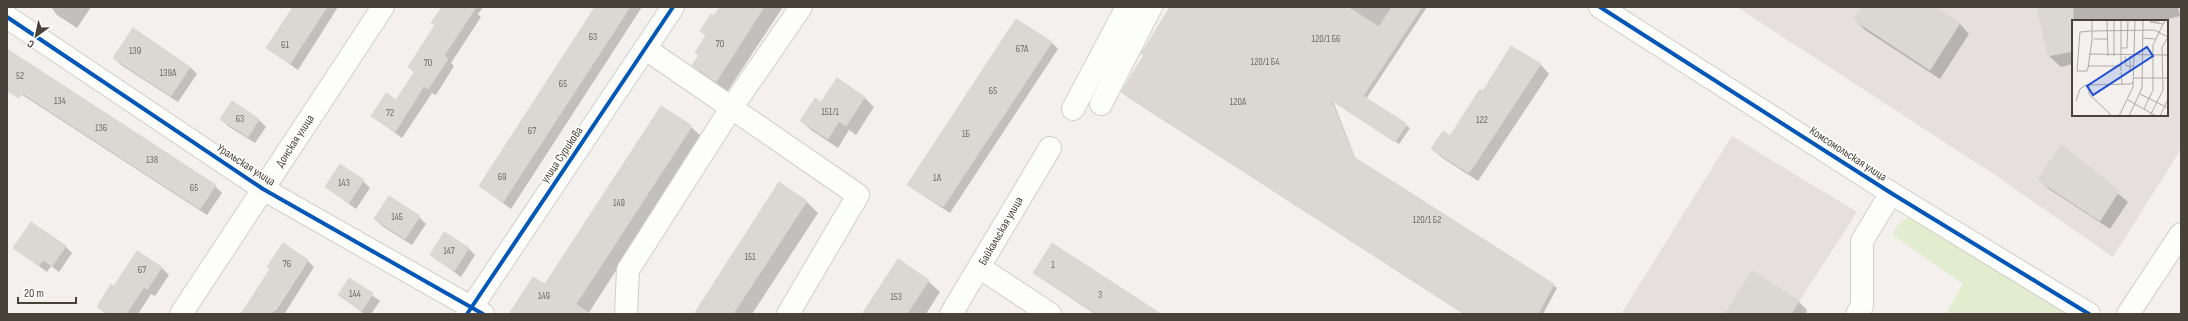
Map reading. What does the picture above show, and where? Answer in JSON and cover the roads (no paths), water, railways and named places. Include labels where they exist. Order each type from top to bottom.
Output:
[{"type":"street","name":"Донская улица","points":[[181,314],[383,7]]},
{"type":"street","name":"улица Сурикова","points":[[474,312],[673,7]]},
{"type":"street","points":[[626,314],[628,270],[732,107],[801,7]]},
{"type":"street","points":[[1073,109],[1127,7]]},
{"type":"street","points":[[1101,104],[1151,7]]},
{"type":"street","name":"Комсомольская улица","points":[[1600,7],[1891,193],[2089,314]]},
{"type":"street","name":"Уральская улица","points":[[7,17],[264,189],[474,312]]},
{"type":"street","points":[[646,49],[858,195],[788,314]]},
{"type":"street","name":"Байкальская улица","points":[[952,314],[1050,148]]},
{"type":"street","points":[[1856,314],[1862,306],[1862,241],[1891,193]]},
{"type":"street","points":[[2128,314],[2181,234]]},
{"type":"street","points":[[980,267],[1050,314]]}]
